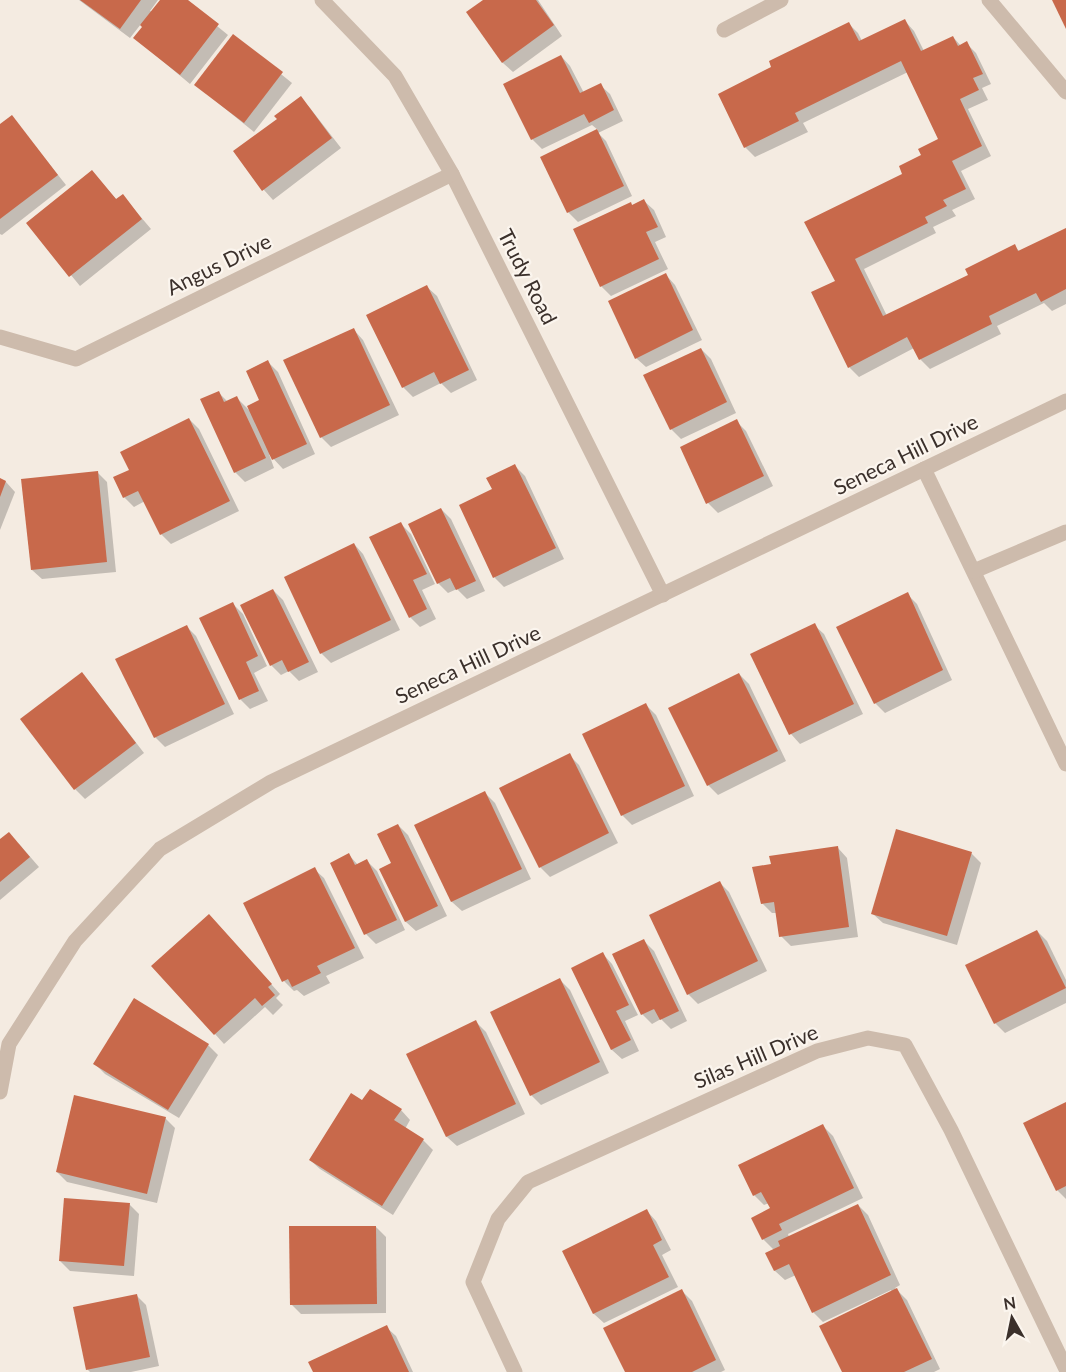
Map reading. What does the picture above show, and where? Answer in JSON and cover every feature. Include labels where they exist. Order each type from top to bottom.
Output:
[{"type":"street","name":"Trudy Road","points":[[322,0],[395,76],[452,174],[663,595]]},
{"type":"street","points":[[724,30],[781,0]]},
{"type":"street","points":[[989,0],[1066,92]]},
{"type":"street","name":"Angus Drive","points":[[0,337],[76,359],[452,174]]},
{"type":"street","name":"Seneca Hill Drive","points":[[0,1092],[5,1042],[75,941],[160,849],[271,782],[1066,401]]},
{"type":"street","points":[[924,470],[1066,764]]},
{"type":"street","points":[[974,571],[1066,532]]},
{"type":"street","name":"Silas Hill Drive","points":[[515,1372],[473,1282],[498,1219],[528,1182],[817,1051],[868,1038],[905,1045],[951,1130],[1066,1369]]},
{"type":"building","points":[[80,0],[141,0],[120,29]]},
{"type":"building","points":[[160,0],[188,0],[219,24],[180,75],[133,38],[142,27],[140,25]]},
{"type":"building","points":[[483,0],[536,0],[554,25],[502,63],[466,12]]},
{"type":"building","points":[[1052,0],[1066,0],[1066,29]]},
{"type":"building","points":[[905,19],[921,51],[953,36],[958,46],[967,41],[983,74],[973,78],[979,90],[960,99],[982,146],[952,161],[966,189],[943,200],[947,206],[925,217],[928,223],[855,259],[883,316],[968,275],[965,269],[1015,244],[1018,251],[1066,228],[1066,289],[1041,302],[1036,293],[989,316],[992,324],[919,360],[907,337],[848,368],[811,292],[835,281],[804,222],[902,174],[899,166],[921,155],[918,149],[938,139],[901,61],[795,113],[799,121],[744,148],[718,94],[771,67],[769,61],[849,22],[859,41]]},
{"type":"building","points":[[233,34],[283,72],[244,123],[194,85]]},
{"type":"building","points":[[561,55],[580,93],[601,83],[614,110],[589,123],[584,114],[531,140],[503,84]]},
{"type":"building","points":[[301,96],[332,138],[262,191],[233,151],[277,119],[274,116]]},
{"type":"building","points":[[12,115],[58,175],[0,219],[0,124]]},
{"type":"building","points":[[597,129],[624,186],[567,213],[540,157]]},
{"type":"building","points":[[92,170],[116,199],[123,194],[142,219],[69,277],[26,223]]},
{"type":"building","points":[[644,199],[658,227],[646,232],[659,259],[600,287],[573,229],[631,202],[632,205]]},
{"type":"building","points":[[666,273],[693,330],[635,359],[608,301]]},
{"type":"building","points":[[427,285],[469,370],[440,384],[434,372],[402,388],[366,315]]},
{"type":"building","points":[[354,328],[390,405],[320,438],[283,360]]},
{"type":"building","points":[[701,348],[727,402],[670,430],[643,375]]},
{"type":"building","points":[[268,360],[307,444],[272,460],[247,406],[259,400],[246,371]]},
{"type":"building","points":[[219,391],[224,402],[237,396],[266,458],[234,473],[200,399]]},
{"type":"building","points":[[189,418],[230,501],[160,535],[138,491],[123,498],[113,477],[129,470],[120,452]]},
{"type":"building","points":[[737,419],[764,476],[706,504],[680,447]]},
{"type":"building","points":[[515,464],[556,548],[493,578],[459,505],[492,489],[486,478]]},
{"type":"building","points":[[98,471],[107,562],[31,570],[21,479]]},
{"type":"building","points":[[0,478],[6,481],[0,497]]},
{"type":"building","points":[[441,508],[476,581],[456,590],[450,578],[437,584],[408,524]]},
{"type":"building","points":[[401,522],[427,574],[413,580],[427,609],[409,618],[369,537]]},
{"type":"building","points":[[354,543],[391,620],[320,654],[284,577]]},
{"type":"building","points":[[273,589],[309,662],[288,672],[282,660],[270,666],[240,605]]},
{"type":"building","points":[[908,592],[943,670],[874,704],[836,627]]},
{"type":"building","points":[[233,602],[258,656],[246,662],[259,691],[239,700],[199,618]]},
{"type":"building","points":[[815,623],[854,704],[789,735],[750,654]]},
{"type":"building","points":[[187,625],[225,704],[154,738],[115,659]]},
{"type":"building","points":[[82,672],[136,743],[74,790],[20,719]]},
{"type":"building","points":[[739,673],[778,751],[707,786],[668,708]]},
{"type":"building","points":[[646,703],[685,786],[621,816],[582,734]]},
{"type":"building","points":[[570,753],[609,833],[539,868],[499,788]]},
{"type":"building","points":[[485,791],[522,869],[451,902],[414,825]]},
{"type":"building","points":[[398,824],[438,906],[405,922],[379,869],[391,863],[377,834]]},
{"type":"building","points":[[896,829],[972,852],[947,936],[871,914]]},
{"type":"building","points":[[9,832],[30,857],[0,882],[0,839]]},
{"type":"building","points":[[838,846],[849,927],[779,937],[774,902],[761,904],[752,867],[771,864],[769,856]]},
{"type":"building","points":[[349,853],[355,865],[367,859],[397,920],[364,935],[330,863]]},
{"type":"building","points":[[315,867],[355,948],[317,966],[321,973],[292,987],[288,979],[282,982],[243,903]]},
{"type":"building","points":[[720,881],[758,961],[687,995],[649,915]]},
{"type":"building","points":[[209,914],[272,984],[268,987],[275,995],[262,1006],[255,998],[214,1035],[151,966]]},
{"type":"building","points":[[1037,930],[1066,988],[994,1024],[965,965]]},
{"type":"building","points":[[644,939],[679,1011],[660,1020],[654,1009],[641,1015],[612,954]]},
{"type":"building","points":[[603,952],[629,1005],[616,1011],[631,1040],[611,1050],[571,968]]},
{"type":"building","points":[[560,978],[600,1062],[530,1096],[490,1012]]},
{"type":"building","points":[[134,998],[209,1044],[168,1110],[93,1064]]},
{"type":"building","points":[[476,1020],[516,1104],[446,1137],[406,1054]]},
{"type":"building","points":[[370,1089],[402,1109],[394,1120],[424,1139],[382,1206],[309,1160],[351,1093],[362,1100]]},
{"type":"building","points":[[74,1095],[166,1117],[147,1194],[56,1172]]},
{"type":"building","points":[[1066,1102],[1066,1186],[1056,1191],[1023,1123]]},
{"type":"building","points":[[823,1124],[854,1188],[779,1224],[782,1230],[762,1240],[751,1218],[770,1208],[761,1192],[753,1196],[738,1165]]},
{"type":"building","points":[[64,1198],[130,1203],[124,1266],[59,1261]]},
{"type":"building","points":[[858,1204],[891,1275],[812,1313],[789,1264],[774,1271],[765,1253],[780,1246],[778,1241]]},
{"type":"building","points":[[647,1209],[662,1240],[653,1245],[669,1277],[593,1314],[562,1251]]},
{"type":"building","points":[[289,1226],[376,1226],[377,1304],[290,1305]]},
{"type":"building","points":[[897,1288],[932,1359],[904,1372],[842,1372],[819,1326]]},
{"type":"building","points":[[682,1289],[716,1360],[692,1372],[625,1372],[603,1328]]},
{"type":"building","points":[[137,1294],[150,1357],[86,1370],[73,1307]]},
{"type":"building","points":[[387,1325],[409,1372],[313,1372],[308,1362]]}]
